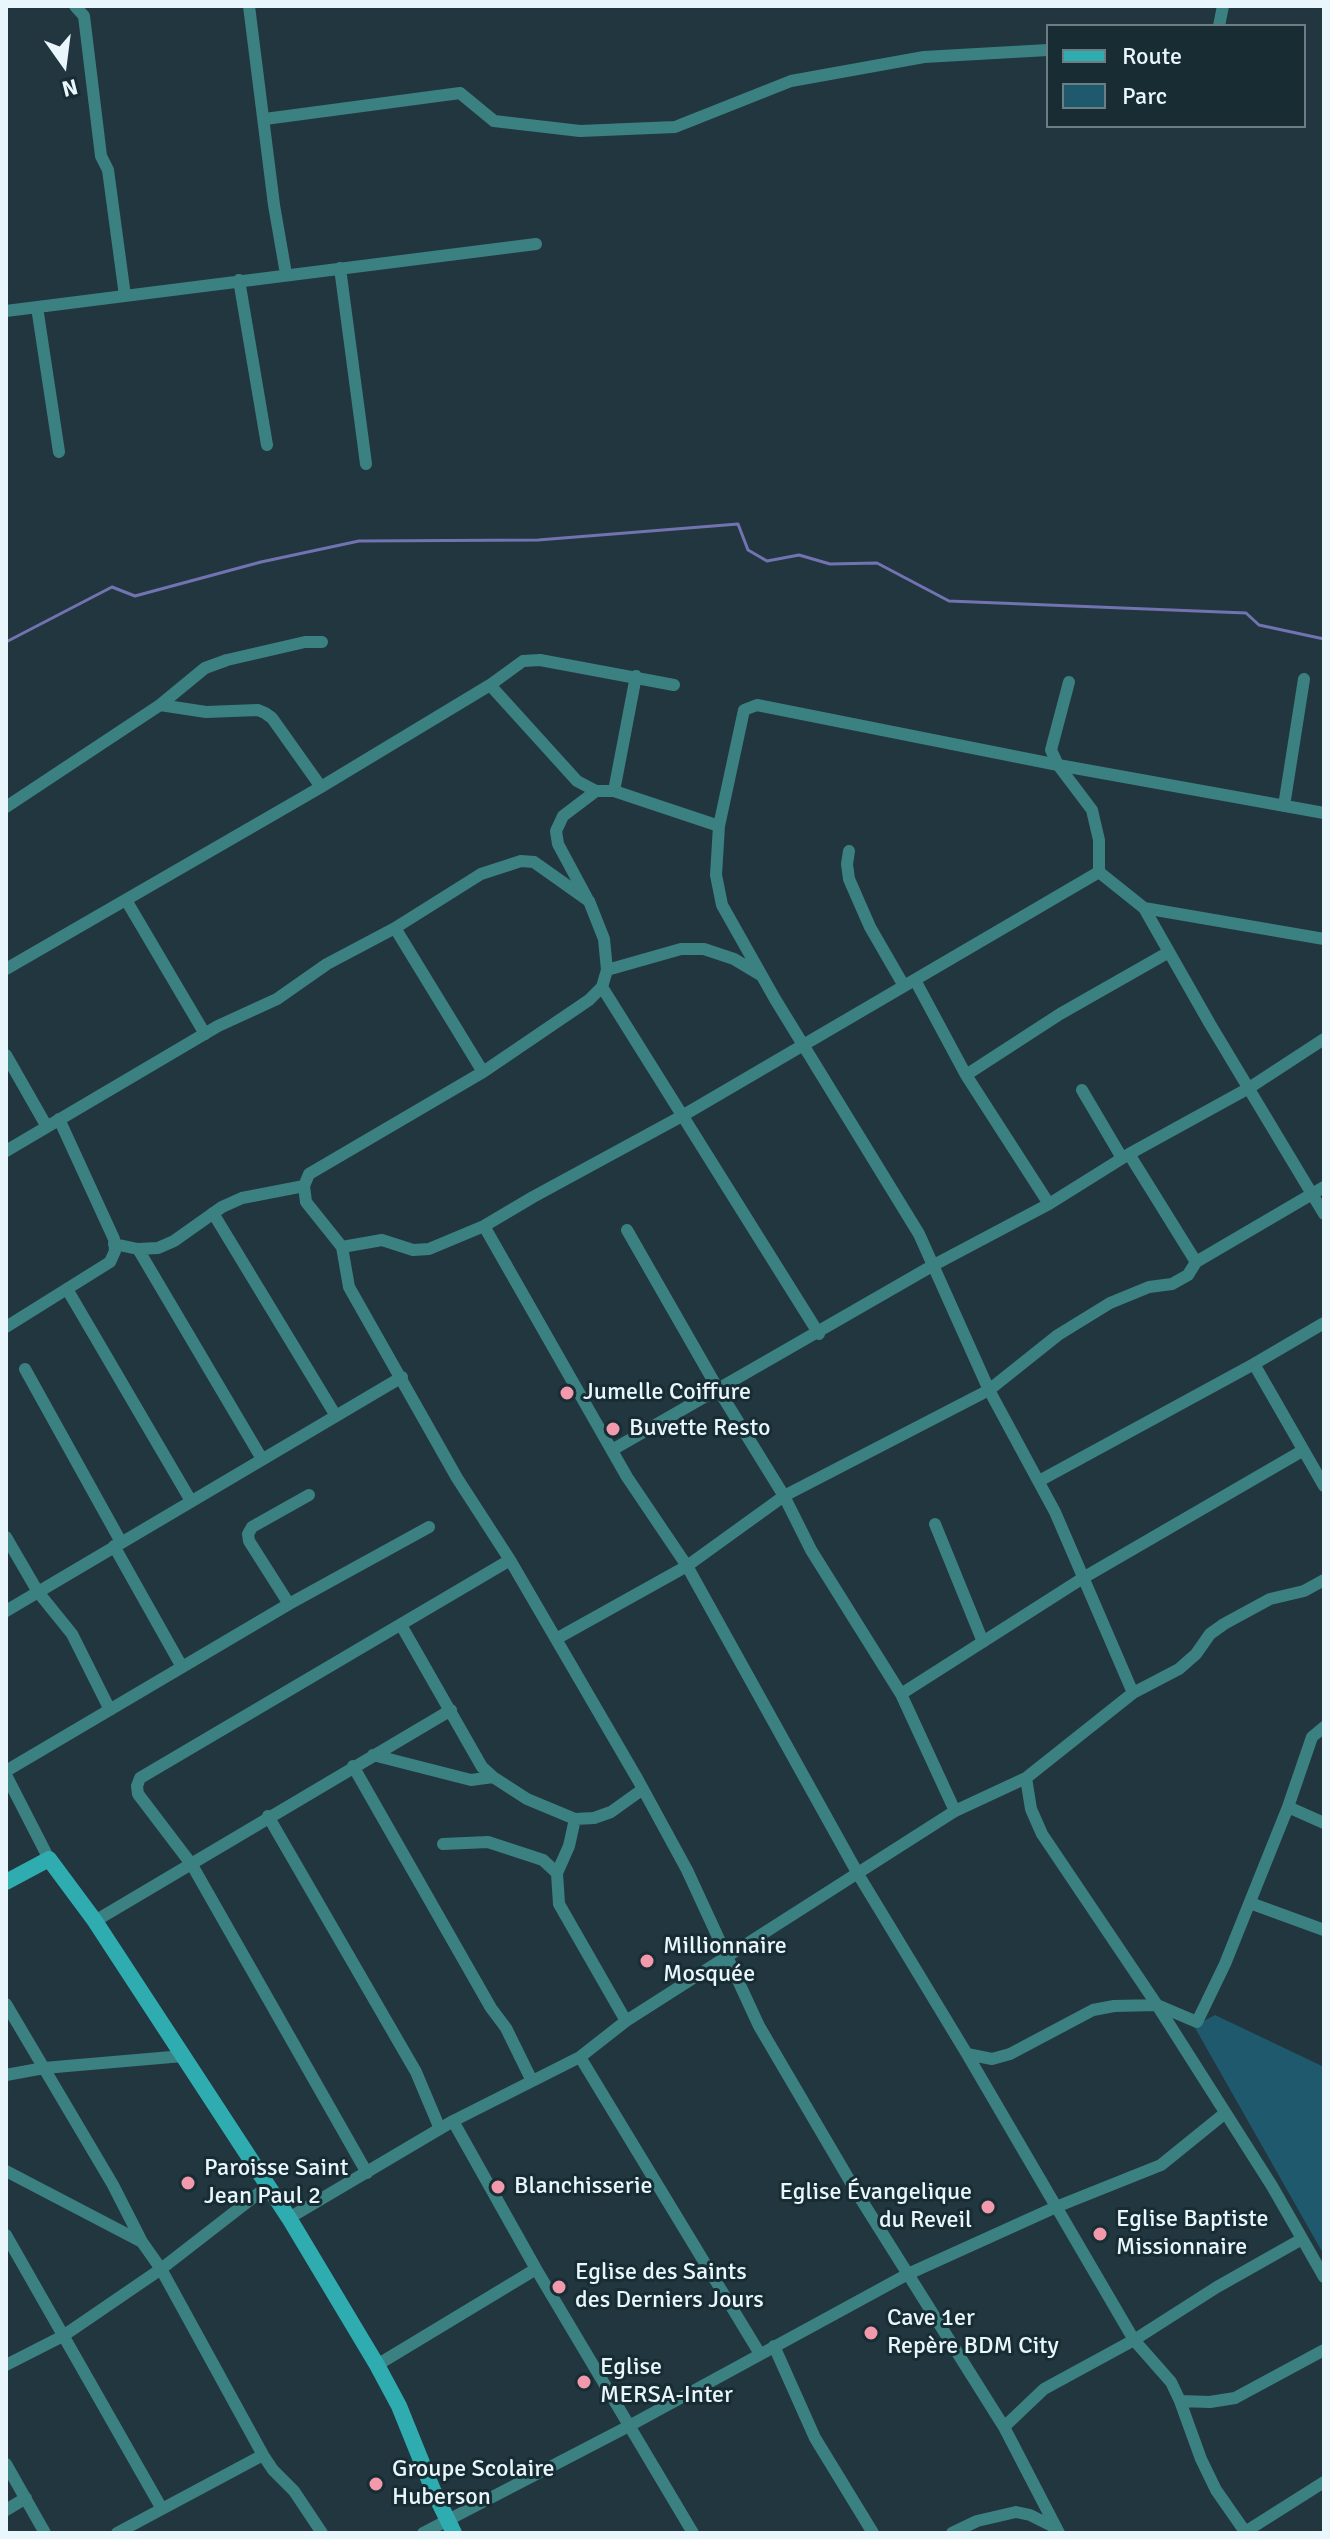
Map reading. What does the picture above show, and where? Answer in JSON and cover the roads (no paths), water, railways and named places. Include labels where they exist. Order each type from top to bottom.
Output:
[{"type":"street","points":[[75,6],[84,16],[101,156],[108,170],[125,296]]},
{"type":"street","points":[[249,6],[274,205],[286,274]]},
{"type":"street","points":[[265,119],[460,93],[494,121],[580,131],[675,127],[791,81],[924,57],[1046,50]]},
{"type":"street","points":[[6,311],[536,244]]},
{"type":"street","points":[[340,268],[366,464]]},
{"type":"street","points":[[239,280],[267,445]]},
{"type":"street","points":[[37,307],[59,452]]},
{"type":"street","points":[[6,807],[160,705],[205,668],[305,642],[322,642]]},
{"type":"street","points":[[6,969],[321,787],[490,685],[523,661],[540,660],[674,685]]},
{"type":"street","points":[[614,791],[636,676]]},
{"type":"street","points":[[1284,806],[1304,679]]},
{"type":"street","points":[[1069,682],[1051,750],[1058,765],[1092,810],[1099,840],[1099,872]]},
{"type":"street","points":[[490,685],[577,781],[596,791],[614,791],[719,826]]},
{"type":"street","points":[[160,705],[206,712],[258,710],[265,713],[272,718],[321,787]]},
{"type":"street","points":[[1133,1693],[1055,1512],[989,1390],[919,1234],[761,975],[722,905],[716,875],[719,826],[744,710],[757,705],[1058,765],[1324,813]]},
{"type":"street","points":[[596,791],[563,816],[556,831],[558,844],[589,901],[604,939],[607,970],[602,987],[589,1000],[483,1072],[309,1174],[304,1186],[306,1202],[342,1247],[349,1287],[457,1478],[510,1560],[643,1789],[687,1870],[759,2026],[1004,2427],[1057,2530]]},
{"type":"street","points":[[849,851],[849,879],[870,927],[910,983],[1049,1204]]},
{"type":"street","points":[[6,1151],[205,1034],[277,999],[327,964],[395,928],[481,874],[521,861],[534,862],[589,901]]},
{"type":"street","points":[[1099,872],[1144,908],[1324,1214]]},
{"type":"street","points":[[342,1247],[382,1240],[421,1250],[456,1240],[682,1116],[1099,872]]},
{"type":"street","points":[[126,900],[205,1034]]},
{"type":"street","points":[[1144,908],[1324,939]]},
{"type":"street","points":[[395,928],[483,1072]]},
{"type":"street","points":[[607,970],[681,949],[704,949],[734,959],[761,975]]},
{"type":"street","points":[[966,1075],[1060,1014],[1169,952]]},
{"type":"street","points":[[602,987],[819,1334]]},
{"type":"street","points":[[612,1450],[819,1334],[932,1266],[1049,1204],[1126,1156],[1249,1088],[1324,1039]]},
{"type":"street","points":[[6,1055],[47,1127]]},
{"type":"street","points":[[1082,1090],[1196,1262]]},
{"type":"street","points":[[6,1327],[110,1262],[115,1251],[59,1119]]},
{"type":"street","points":[[114,1244],[138,1249],[158,1248],[242,1198],[304,1186]]},
{"type":"street","points":[[556,1639],[687,1566],[784,1496],[989,1390],[1058,1335],[1110,1303],[1149,1287],[1172,1284],[1188,1275],[1196,1262],[1324,1187]]},
{"type":"street","points":[[213,1213],[336,1416]]},
{"type":"street","points":[[484,1226],[627,1477],[687,1566],[858,1874],[1134,2340],[1171,2382],[1211,2480],[1246,2532],[1324,2482]]},
{"type":"street","points":[[627,1230],[718,1389],[784,1496],[811,1550],[901,1694],[955,1811]]},
{"type":"street","points":[[138,1249],[262,1459]]},
{"type":"street","points":[[67,1289],[191,1501]]},
{"type":"street","points":[[1039,1481],[1324,1323]]},
{"type":"street","points":[[1254,1364],[1324,1486]]},
{"type":"street","points":[[25,1369],[182,1667]]},
{"type":"street","points":[[6,1611],[402,1377]]},
{"type":"street","points":[[901,1694],[1083,1578],[1302,1451]]},
{"type":"street","points":[[289,1604],[249,1541],[248,1534],[252,1527],[309,1495]]},
{"type":"street","points":[[935,1524],[983,1642]]},
{"type":"street","points":[[429,1527],[289,1604],[6,1773],[49,1859],[95,1921],[289,2218],[377,2365],[399,2406],[451,2527]]},
{"type":"street","points":[[6,1537],[38,1592],[72,1634],[110,1710]]},
{"type":"street","points":[[367,2173],[192,1865],[138,1794],[140,1778],[510,1560]]},
{"type":"street","points":[[289,2218],[453,2121],[580,2057],[626,2021],[955,1811],[1026,1778],[1133,1693],[1179,1669],[1196,1654],[1210,1634],[1224,1624],[1270,1599],[1295,1594],[1324,1580]]},
{"type":"street","points":[[401,1625],[482,1767],[493,1777],[527,1799],[575,1819],[594,1818],[611,1812],[643,1789]]},
{"type":"street","points":[[95,1921],[451,1710]]},
{"type":"street","points":[[967,2054],[992,2059],[1031,2044],[1093,2010],[1114,2006],[1157,2005],[1197,2022],[1250,1903],[1312,1737],[1324,1727]]},
{"type":"street","points":[[373,1755],[471,1780],[493,1777]]},
{"type":"street","points":[[353,1766],[491,2008],[506,2028],[532,2081]]},
{"type":"street","points":[[1026,1778],[1031,1809],[1042,1834],[1157,2005],[1324,2277]]},
{"type":"street","points":[[1288,1807],[1324,1823]]},
{"type":"street","points":[[268,1816],[416,2072],[440,2129]]},
{"type":"street","points":[[575,1819],[569,1846],[557,1873],[557,1894],[563,1912],[626,2021]]},
{"type":"street","points":[[443,1844],[488,1842],[543,1860],[557,1873]]},
{"type":"street","points":[[6,1882],[49,1859]]},
{"type":"street","points":[[1250,1903],[1324,1930]]},
{"type":"street","points":[[6,2004],[125,2207],[142,2242],[161,2269],[263,2455],[302,2501],[322,2533]]},
{"type":"street","points":[[6,2075],[44,2068],[183,2056]]},
{"type":"street","points":[[580,2057],[760,2354]]},
{"type":"street","points":[[423,2533],[451,2527],[908,2274],[1056,2207],[1161,2165],[1224,2114]]},
{"type":"street","points":[[453,2121],[536,2269],[693,2533]]},
{"type":"street","points":[[6,2171],[142,2242]]},
{"type":"street","points":[[6,2365],[63,2336],[161,2269],[268,2186]]},
{"type":"street","points":[[6,2235],[162,2509]]},
{"type":"street","points":[[1004,2427],[1044,2389],[1134,2340],[1217,2287],[1302,2239]]},
{"type":"street","points":[[377,2365],[536,2269]]},
{"type":"street","points":[[774,2346],[815,2438],[873,2533]]},
{"type":"street","points":[[1180,2401],[1210,2402],[1235,2398],[1324,2350]]},
{"type":"street","points":[[117,2533],[263,2455]]},
{"type":"street","points":[[6,2464],[45,2533]]},
{"type":"street","points":[[6,2510],[26,2498]]},
{"type":"street","points":[[952,2533],[977,2521],[1016,2512],[1030,2515],[1057,2530]]},
{"type":"waterway","points":[[6,642],[112,587],[135,596],[261,562],[359,541],[538,540],[738,524],[748,550],[767,561],[799,555],[830,564],[877,563],[949,601],[1246,613],[1259,625],[1324,639]]},
{"type":"place","name":"Jumelle Coiffure","points":[[567,1393]]},
{"type":"place","name":"Buvette Resto","points":[[613,1429]]},
{"type":"place","name":"Millionnaire Mosquée","points":[[647,1961]]},
{"type":"place","name":"Paroisse Saint Jean Paul 2","points":[[188,2183]]},
{"type":"place","name":"Blanchisserie","points":[[498,2187]]},
{"type":"place","name":"Eglise Évangelique du Reveil","points":[[988,2207]]},
{"type":"place","name":"Eglise Baptiste Missionnaire","points":[[1100,2234]]},
{"type":"place","name":"Eglise des Saints des Derniers Jours","points":[[559,2287]]},
{"type":"place","name":"Cave 1er Repère BDM City","points":[[871,2333]]},
{"type":"place","name":"Eglise MERSA-Inter","points":[[584,2382]]},
{"type":"place","name":"Groupe Scolaire Huberson","points":[[376,2484]]}]
